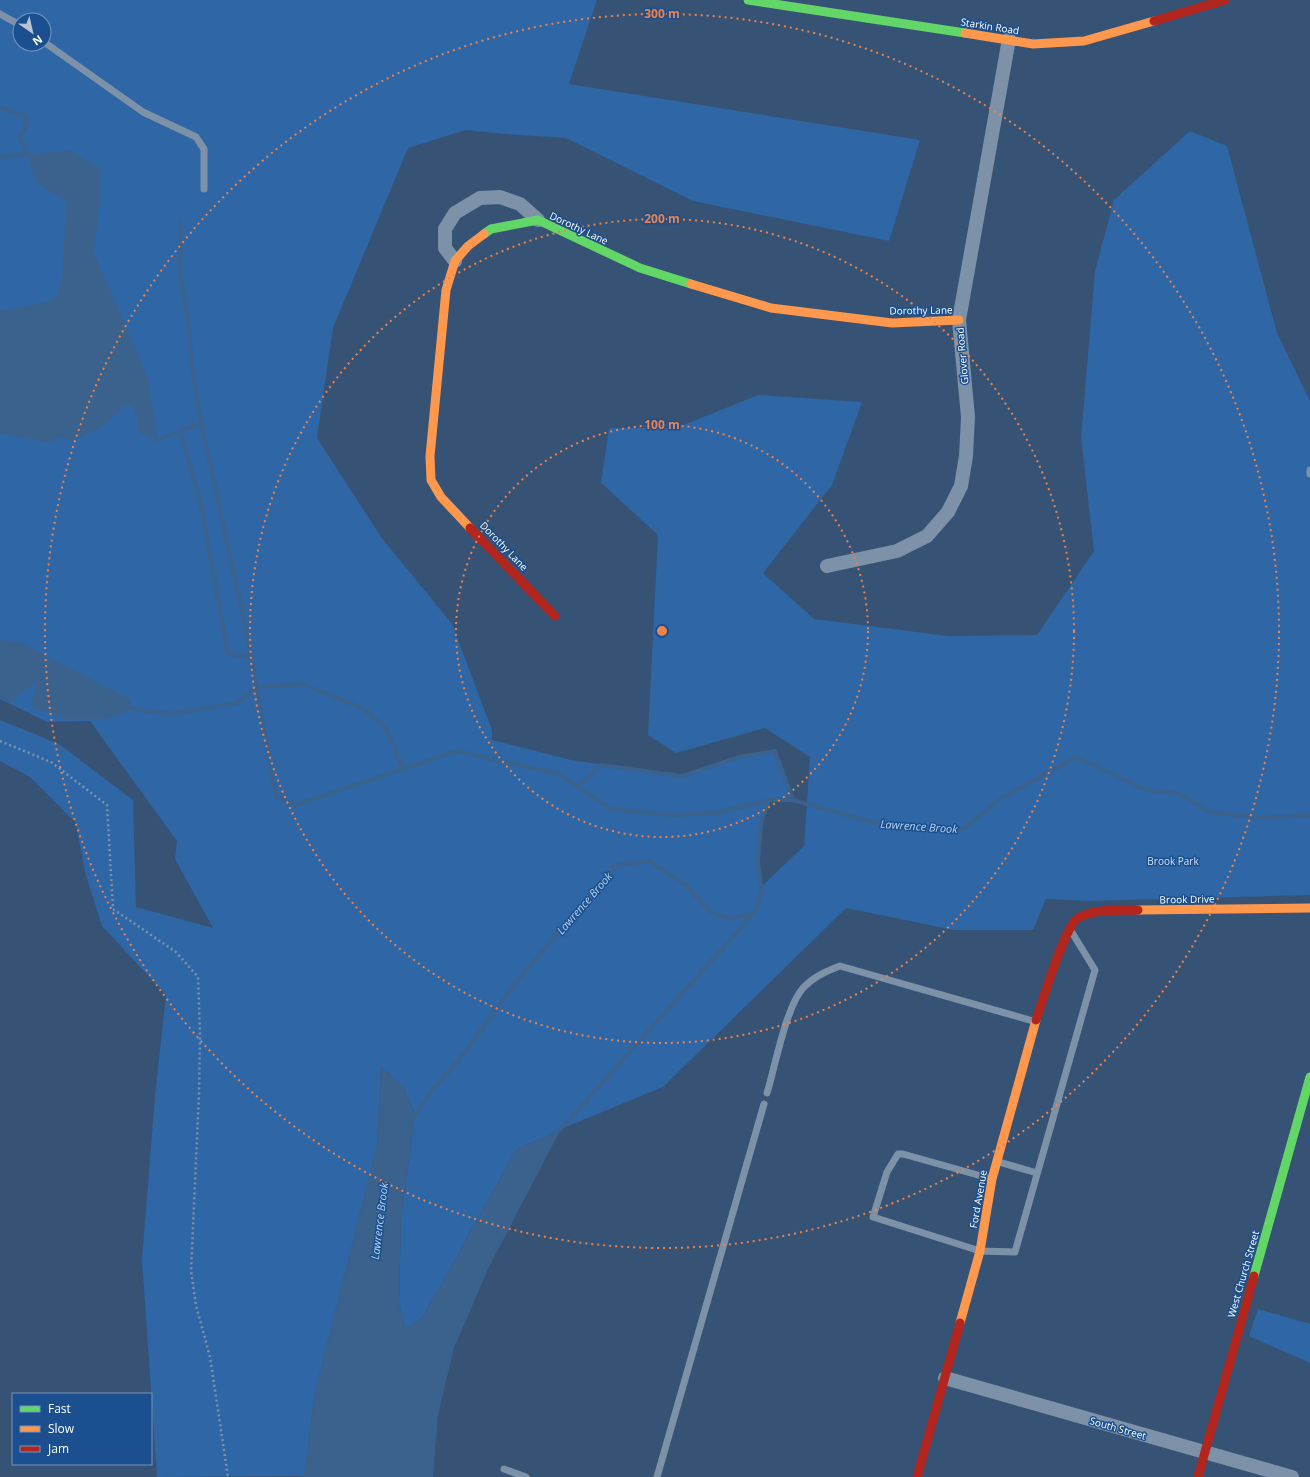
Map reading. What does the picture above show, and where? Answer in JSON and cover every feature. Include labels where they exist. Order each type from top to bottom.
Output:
[{"type":"street","name":"Starkin Road","points":[[748,0],[1009,39],[1033,44],[1084,41],[1224,0]]},
{"type":"street","name":"Glover Road","points":[[827,566],[897,551],[927,536],[948,512],[961,486],[966,456],[968,418],[958,320],[1009,39]]},
{"type":"street","points":[[455,262],[445,248],[445,229],[455,213],[480,198],[500,197],[520,204],[538,220]]},
{"type":"street","name":"Dorothy Lane","points":[[555,616],[441,497],[431,480],[430,456],[446,290],[455,262],[468,246],[491,229],[538,220],[640,268],[771,308],[892,323],[958,320]]},
{"type":"street","name":"Brook Drive","points":[[1070,928],[1077,919],[1093,912],[1103,910],[1310,908]]},
{"type":"street","name":"Ford Avenue","points":[[917,1477],[980,1252],[992,1179],[1035,1022],[1060,949],[1070,928]]},
{"type":"street","name":"West Church Street","points":[[1198,1477],[1305,1112],[1310,1077]]},
{"type":"street","name":"South Street","points":[[945,1378],[1292,1477]]},
{"type":"lane","points":[[0,14],[12,21]]},
{"type":"lane","points":[[52,48],[143,112],[196,137],[204,149],[204,189]]},
{"type":"lane","points":[[992,1179],[904,1154],[898,1154],[887,1172],[874,1217],[980,1252],[1015,1252],[1095,970],[1070,928]]},
{"type":"lane","points":[[767,1093],[793,1004],[803,988],[822,973],[840,966],[1035,1022]]},
{"type":"lane","points":[[657,1477],[764,1104]]},
{"type":"lane","points":[[997,1162],[1037,1173]]},
{"type":"lane","points":[[504,1469],[526,1477]]},
{"type":"path","points":[[0,741],[51,762],[107,805],[113,909],[176,952],[198,977],[200,1033],[199,1094],[191,1271],[196,1305],[210,1357],[228,1477]]},
{"type":"green space","name":"Brook Park","points":[[0,0],[597,0],[569,84],[920,140],[889,241],[693,201],[566,138],[466,130],[408,148],[333,328],[317,438],[381,537],[452,624],[492,730],[492,740],[571,760],[682,776],[739,757],[775,751],[793,800],[769,800],[763,821],[759,853],[762,886],[804,846],[810,757],[765,728],[676,753],[648,735],[658,535],[601,483],[609,428],[676,428],[758,395],[862,402],[832,485],[763,573],[814,619],[948,636],[1037,635],[1094,551],[1081,438],[1095,271],[1114,200],[1190,131],[1227,146],[1277,333],[1310,401],[1310,895],[1089,901],[1046,899],[1033,930],[954,930],[846,908],[663,1087],[561,1129],[516,1150],[423,1317],[405,1329],[399,1303],[401,1216],[415,1115],[404,1088],[381,1066],[377,1146],[315,1393],[304,1476],[157,1477],[142,1259],[155,1096],[166,995],[102,926],[85,872],[76,823],[30,777],[0,761],[0,720],[59,744],[133,800],[136,907],[213,928],[175,859],[177,841],[90,721],[47,722],[0,699]]},
{"type":"green space","points":[[1258,1309],[1310,1324],[1310,1363],[1249,1336]]},
{"type":"water","points":[[72,151],[101,169],[94,253],[148,378],[157,440],[138,432],[138,418],[132,404],[123,407],[102,427],[71,441],[59,436],[52,443],[0,433],[0,310],[11,310],[55,300],[63,273],[66,201],[36,182],[27,154]]},
{"type":"water","points":[[0,640],[22,643],[129,699],[133,709],[106,719],[67,719],[31,707],[37,682],[27,688],[10,703],[0,697]]},
{"type":"water","points":[[381,1066],[404,1088],[415,1115],[401,1216],[399,1303],[405,1329],[423,1317],[516,1150],[561,1129],[489,1267],[454,1348],[438,1415],[433,1477],[299,1477],[304,1475],[315,1393],[377,1146]]},
{"type":"waterway","points":[[0,108],[27,117],[25,128],[20,137],[27,154],[0,157]]},
{"type":"waterway","points":[[181,223],[180,276],[189,323],[191,359],[201,423],[244,620],[276,796],[295,805],[457,751],[559,774],[611,809],[674,815],[716,813],[769,800]]},
{"type":"waterway","points":[[157,440],[201,423]]},
{"type":"waterway","points":[[180,431],[199,496],[228,654],[250,657]]},
{"type":"waterway","points":[[133,709],[170,714],[237,703],[256,687],[303,684],[362,708],[385,727],[403,768]]},
{"type":"waterway","points":[[578,787],[601,765],[682,776],[739,757],[775,751],[793,800]]},
{"type":"waterway","name":"Lawrence Brook","points":[[413,1119],[430,1093],[459,1060],[516,982],[616,865],[650,861],[685,885],[712,913],[729,919],[754,913],[762,892],[758,862],[761,823],[769,800],[793,800],[882,825],[935,830],[963,829],[1000,799],[1076,757],[1146,790],[1178,793],[1210,812],[1261,818],[1310,815]]},
{"type":"waterway","points":[[561,1129],[754,913]]},
{"type":"traffic: fast","points":[[748,0],[965,33]]},
{"type":"traffic: fast","points":[[484,234],[491,229],[538,220],[640,268],[691,284]]},
{"type":"traffic: fast","points":[[1254,1276],[1310,1077]]},
{"type":"traffic: slow","points":[[965,33],[1033,44],[1084,41],[1154,21]]},
{"type":"traffic: slow","points":[[470,528],[441,497],[431,480],[430,456],[446,290],[455,261],[468,246],[484,234]]},
{"type":"traffic: slow","points":[[691,284],[771,308],[892,323],[959,320]]},
{"type":"traffic: slow","points":[[1138,910],[1310,908]]},
{"type":"traffic: slow","points":[[960,1323],[980,1251],[992,1179],[1036,1020]]},
{"type":"traffic: jam","points":[[1154,21],[1225,0]]},
{"type":"traffic: jam","points":[[470,528],[555,616]]},
{"type":"traffic: jam","points":[[1036,1020],[1060,949],[1072,924],[1078,918],[1100,911],[1138,910]]},
{"type":"traffic: jam","points":[[1198,1477],[1254,1276]]},
{"type":"traffic: jam","points":[[917,1477],[960,1323]]}]
